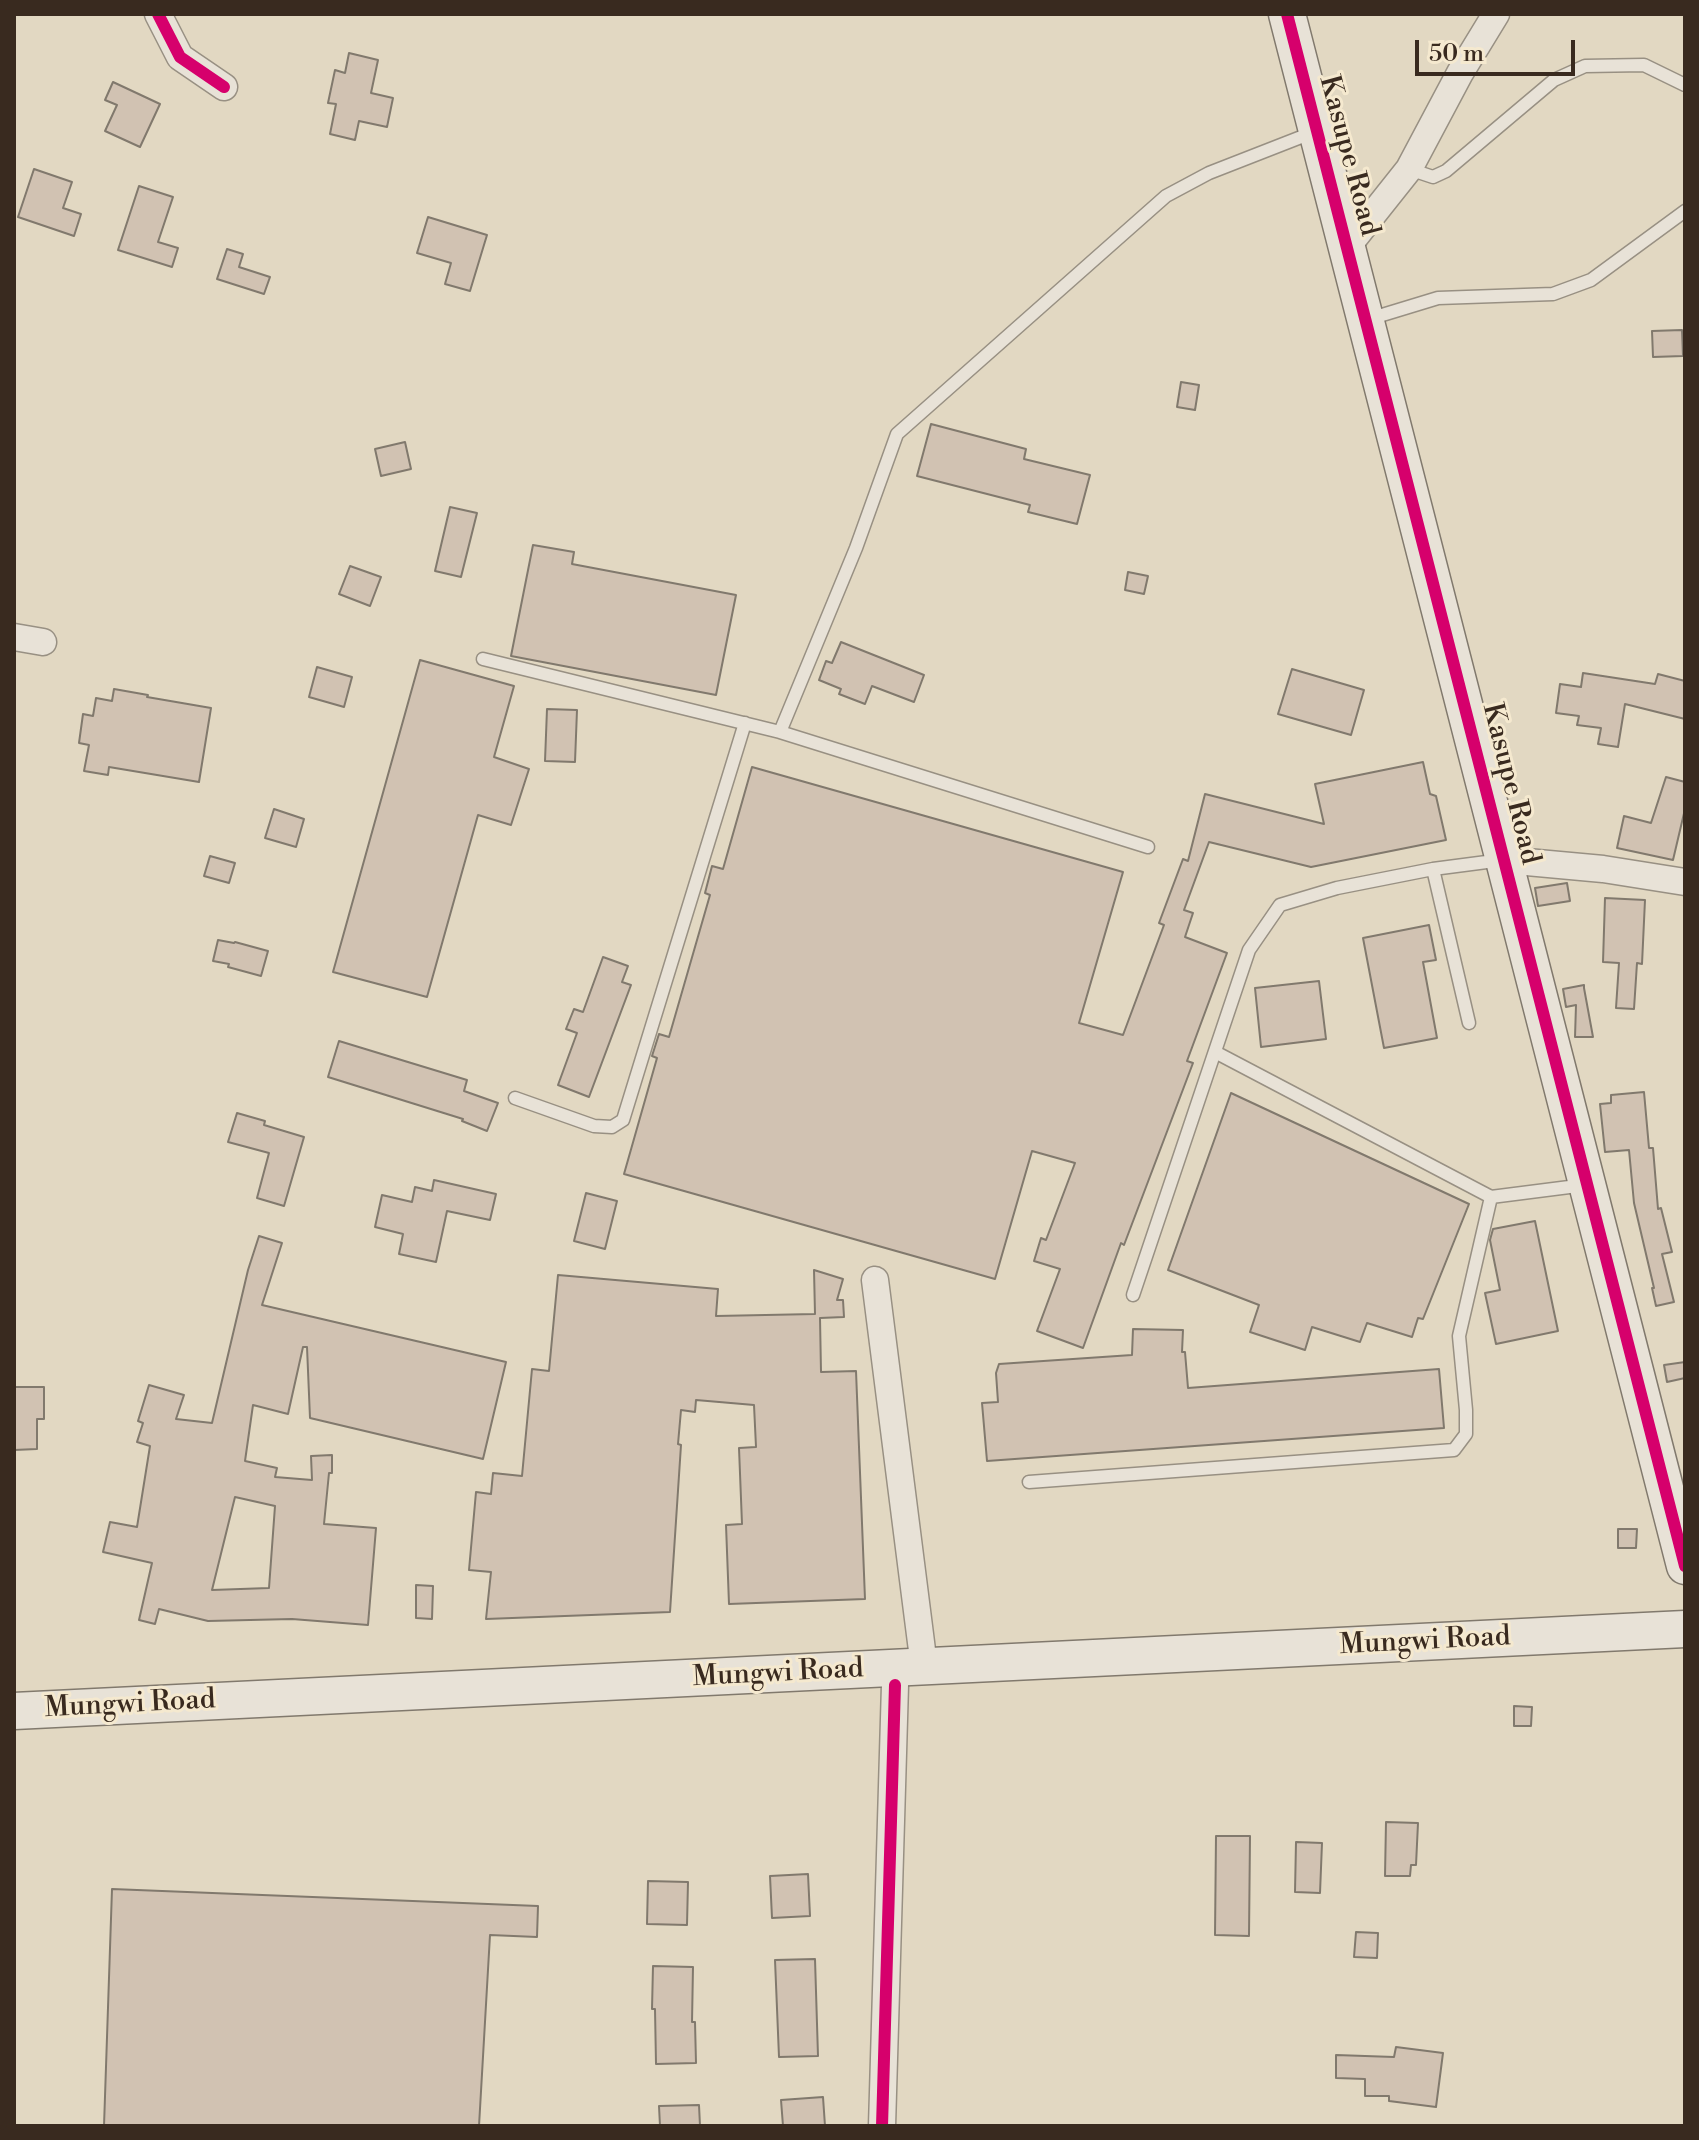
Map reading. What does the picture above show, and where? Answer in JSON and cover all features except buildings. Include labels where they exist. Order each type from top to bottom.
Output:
[{"type":"main road","name":"Kasupe Road","points":[[1287,14],[1685,1566]]},
{"type":"main road","name":"Mungwi Road","points":[[14,1725],[910,1676],[1685,1629]]},
{"type":"main road","name":"Mungwi Road","points":[[14,1711],[1685,1648]]},
{"type":"street","points":[[158,14],[180,57],[224,87]]},
{"type":"street","points":[[1347,247],[1409,169],[1460,73],[1496,14]]},
{"type":"street","points":[[14,637],[43,642]]},
{"type":"street","points":[[1505,860],[1603,869],[1685,882]]},
{"type":"street","points":[[875,1280],[910,1676],[882,2126]]},
{"type":"lane","points":[[1409,169],[1433,177],[1446,171],[1554,80],[1585,66],[1644,65],[1685,85]]},
{"type":"lane","points":[[780,732],[856,548],[897,434],[1166,196],[1209,173],[1316,131]]},
{"type":"lane","points":[[1366,320],[1438,298],[1553,294],[1591,280],[1685,211]]},
{"type":"lane","points":[[483,659],[780,732],[1148,847]]},
{"type":"lane","points":[[515,1098],[594,1126],[612,1127],[623,1120],[745,723]]},
{"type":"lane","points":[[1133,1295],[1249,950],[1280,905],[1337,888],[1433,869],[1505,860]]},
{"type":"lane","points":[[1433,869],[1469,1023]]},
{"type":"lane","points":[[1215,1052],[1491,1197],[1588,1184]]},
{"type":"lane","points":[[1029,1482],[1454,1450],[1466,1434],[1459,1336],[1491,1197]]},
{"type":"cycle path","points":[[158,14],[180,57],[224,87]]},
{"type":"cycle path","points":[[1287,14],[1685,1566]]},
{"type":"cycle path","points":[[882,2126],[895,1685]]}]
